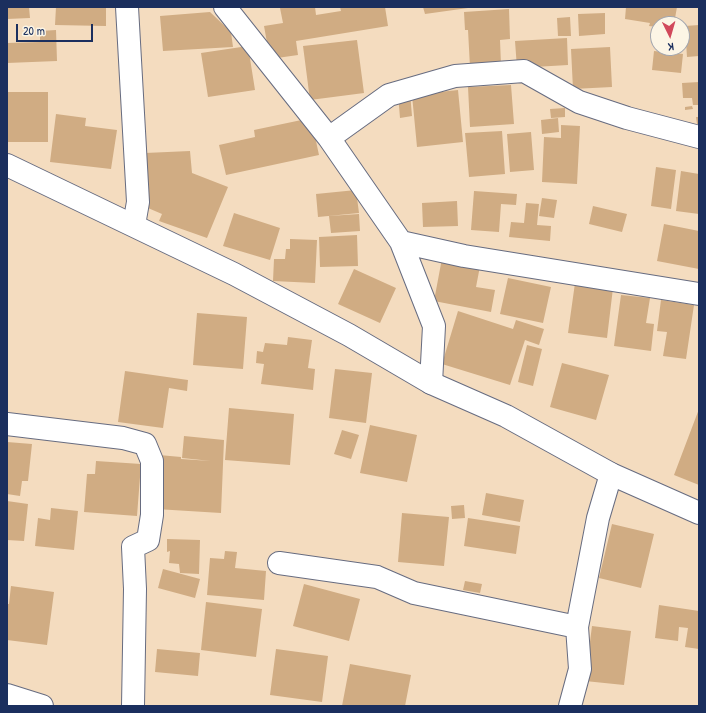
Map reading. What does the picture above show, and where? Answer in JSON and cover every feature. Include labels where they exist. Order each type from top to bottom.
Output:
[{"type":"street","points":[[127,7],[138,202],[134,225]]},
{"type":"street","points":[[224,7],[329,138],[402,242],[434,326],[431,383]]},
{"type":"street","points":[[329,138],[389,95],[455,76],[524,72],[579,102],[627,118],[699,137]]},
{"type":"street","points":[[7,165],[262,288],[349,335],[431,383],[506,416],[611,474],[699,513]]},
{"type":"street","points":[[402,242],[464,256],[699,294]]},
{"type":"street","points":[[7,424],[123,438],[145,444],[152,461],[152,514],[148,540],[133,547],[135,589],[133,706]]},
{"type":"street","points":[[570,706],[580,669],[577,627],[598,518],[611,474]]},
{"type":"street","points":[[279,563],[378,577],[414,593],[577,627]]},
{"type":"street","points":[[7,695],[42,706]]},
{"type":"building","points":[[7,7],[29,7],[30,18],[7,19]]},
{"type":"building","points":[[56,7],[106,7],[106,26],[55,25]]},
{"type":"building","points":[[315,7],[316,15],[341,11],[340,7],[385,7],[388,26],[296,41],[298,55],[270,59],[264,26],[283,23],[280,8]]},
{"type":"building","points":[[423,7],[468,7],[468,8],[425,14]]},
{"type":"building","points":[[626,7],[677,7],[675,16],[650,16],[650,23],[625,19]]},
{"type":"building","points":[[509,9],[510,39],[500,40],[501,65],[470,67],[468,30],[465,30],[464,12]]},
{"type":"building","points":[[210,12],[231,32],[233,47],[163,51],[160,16]]},
{"type":"building","points":[[605,13],[605,34],[579,36],[578,14]]},
{"type":"building","points":[[570,17],[571,36],[558,36],[557,18]]},
{"type":"building","points":[[699,25],[699,56],[687,57],[690,56],[690,26]]},
{"type":"building","points":[[56,30],[57,61],[7,63],[7,43],[40,42],[40,31]]},
{"type":"building","points":[[567,38],[568,65],[517,68],[515,41]]},
{"type":"building","points":[[357,40],[364,93],[310,100],[303,46]]},
{"type":"building","points":[[248,46],[255,90],[208,97],[201,53]]},
{"type":"building","points":[[610,47],[612,87],[573,89],[571,49]]},
{"type":"building","points":[[653,56],[683,56],[681,73],[652,70]]},
{"type":"building","points":[[699,82],[699,105],[693,105],[692,98],[683,98],[682,83]]},
{"type":"building","points":[[511,85],[514,124],[470,127],[468,87]]},
{"type":"building","points":[[458,90],[463,142],[417,147],[412,95]]},
{"type":"building","points":[[7,92],[48,92],[48,142],[8,142]]},
{"type":"building","points":[[410,93],[412,116],[400,118],[398,94]]},
{"type":"building","points":[[692,106],[693,109],[685,110],[685,107]]},
{"type":"building","points":[[565,108],[565,117],[551,118],[550,109]]},
{"type":"building","points":[[56,114],[86,118],[85,126],[117,130],[111,169],[50,162]]},
{"type":"building","points":[[696,117],[699,117],[699,124],[697,124]]},
{"type":"building","points":[[311,118],[319,155],[226,175],[219,145],[255,137],[254,130]]},
{"type":"building","points":[[558,118],[559,132],[542,134],[541,120]]},
{"type":"building","points":[[561,125],[580,126],[577,184],[542,182],[544,137],[561,138]]},
{"type":"building","points":[[502,131],[505,174],[469,177],[465,133]]},
{"type":"building","points":[[531,132],[534,170],[510,172],[507,134]]},
{"type":"building","points":[[190,151],[192,173],[228,187],[207,238],[159,221],[162,214],[148,208],[145,202],[145,153]]},
{"type":"building","points":[[656,167],[676,170],[671,209],[651,206]]},
{"type":"building","points":[[681,171],[699,174],[699,214],[676,211]]},
{"type":"building","points":[[356,190],[359,213],[318,217],[316,194]]},
{"type":"building","points":[[474,191],[517,194],[516,205],[501,204],[499,232],[471,230]]},
{"type":"building","points":[[542,198],[557,200],[554,218],[539,216]]},
{"type":"building","points":[[457,201],[458,226],[423,227],[422,203]]},
{"type":"building","points":[[526,203],[539,204],[537,225],[551,226],[550,241],[509,237],[511,222],[524,223]]},
{"type":"building","points":[[593,206],[627,214],[622,232],[589,224]]},
{"type":"building","points":[[234,213],[280,228],[270,260],[223,246]]},
{"type":"building","points":[[359,214],[360,231],[331,233],[329,216]]},
{"type":"building","points":[[664,224],[699,231],[699,269],[657,261]]},
{"type":"building","points":[[357,235],[358,266],[320,267],[319,237]]},
{"type":"building","points":[[290,239],[317,240],[315,283],[273,281],[274,259],[285,259],[286,249],[290,249]]},
{"type":"building","points":[[443,253],[481,261],[476,287],[495,290],[491,312],[434,301]]},
{"type":"building","points":[[354,269],[396,288],[380,323],[338,304]]},
{"type":"building","points":[[508,278],[551,287],[543,323],[500,314]]},
{"type":"building","points":[[575,283],[613,288],[607,338],[568,333]]},
{"type":"building","points":[[621,295],[650,298],[646,323],[654,324],[651,351],[614,346]]},
{"type":"building","points":[[661,300],[694,305],[686,359],[663,356],[667,332],[657,331]]},
{"type":"building","points":[[458,311],[513,329],[516,320],[544,329],[539,345],[525,340],[510,385],[442,364]]},
{"type":"building","points":[[197,313],[247,317],[243,369],[193,365]]},
{"type":"building","points":[[288,337],[312,340],[308,368],[315,369],[313,390],[261,384],[264,364],[256,363],[257,351],[263,352],[265,343],[287,345]]},
{"type":"building","points":[[527,345],[542,349],[533,386],[518,382]]},
{"type":"building","points":[[562,363],[609,375],[596,420],[550,407]]},
{"type":"building","points":[[335,369],[372,373],[366,423],[329,418]]},
{"type":"building","points":[[125,371],[188,380],[187,391],[169,388],[163,428],[118,422]]},
{"type":"building","points":[[229,408],[294,414],[290,465],[225,460]]},
{"type":"building","points":[[699,409],[699,485],[674,475]]},
{"type":"building","points":[[370,425],[417,435],[407,482],[360,473]]},
{"type":"building","points":[[342,430],[359,435],[351,459],[334,454]]},
{"type":"building","points":[[184,436],[224,440],[221,513],[156,509],[159,455],[181,457],[181,459],[211,461],[182,458]]},
{"type":"building","points":[[7,442],[32,444],[28,481],[22,481],[20,496],[7,494]]},
{"type":"building","points":[[96,461],[141,464],[137,516],[84,512],[87,474],[95,474]]},
{"type":"building","points":[[486,493],[524,500],[520,522],[482,515]]},
{"type":"building","points":[[7,501],[28,504],[24,541],[7,540]]},
{"type":"building","points":[[464,505],[465,518],[452,519],[451,506]]},
{"type":"building","points":[[51,508],[78,511],[74,550],[35,546],[38,518],[50,520]]},
{"type":"building","points":[[402,513],[449,517],[444,566],[398,562]]},
{"type":"building","points":[[468,518],[520,526],[516,554],[464,546]]},
{"type":"building","points":[[612,524],[654,534],[641,588],[599,578]]},
{"type":"building","points":[[167,539],[200,540],[199,574],[180,573],[179,564],[169,563],[170,551],[167,552]]},
{"type":"building","points":[[225,551],[237,552],[235,568],[266,571],[264,600],[207,595],[210,558],[224,559]]},
{"type":"building","points":[[163,569],[200,579],[195,598],[158,588]]},
{"type":"building","points":[[465,581],[482,584],[480,593],[463,590]]},
{"type":"building","points":[[304,584],[360,599],[349,641],[293,626]]},
{"type":"building","points":[[11,586],[54,592],[47,645],[7,640],[7,604],[9,604]]},
{"type":"building","points":[[206,602],[262,609],[256,657],[201,650]]},
{"type":"building","points":[[659,605],[699,611],[699,649],[685,647],[688,628],[679,627],[678,641],[655,638]]},
{"type":"building","points":[[592,626],[631,631],[624,685],[585,681]]},
{"type":"building","points":[[157,649],[200,653],[198,676],[155,672]]},
{"type":"building","points":[[276,649],[328,656],[322,702],[270,695]]},
{"type":"building","points":[[350,664],[411,675],[405,706],[342,706]]}]
